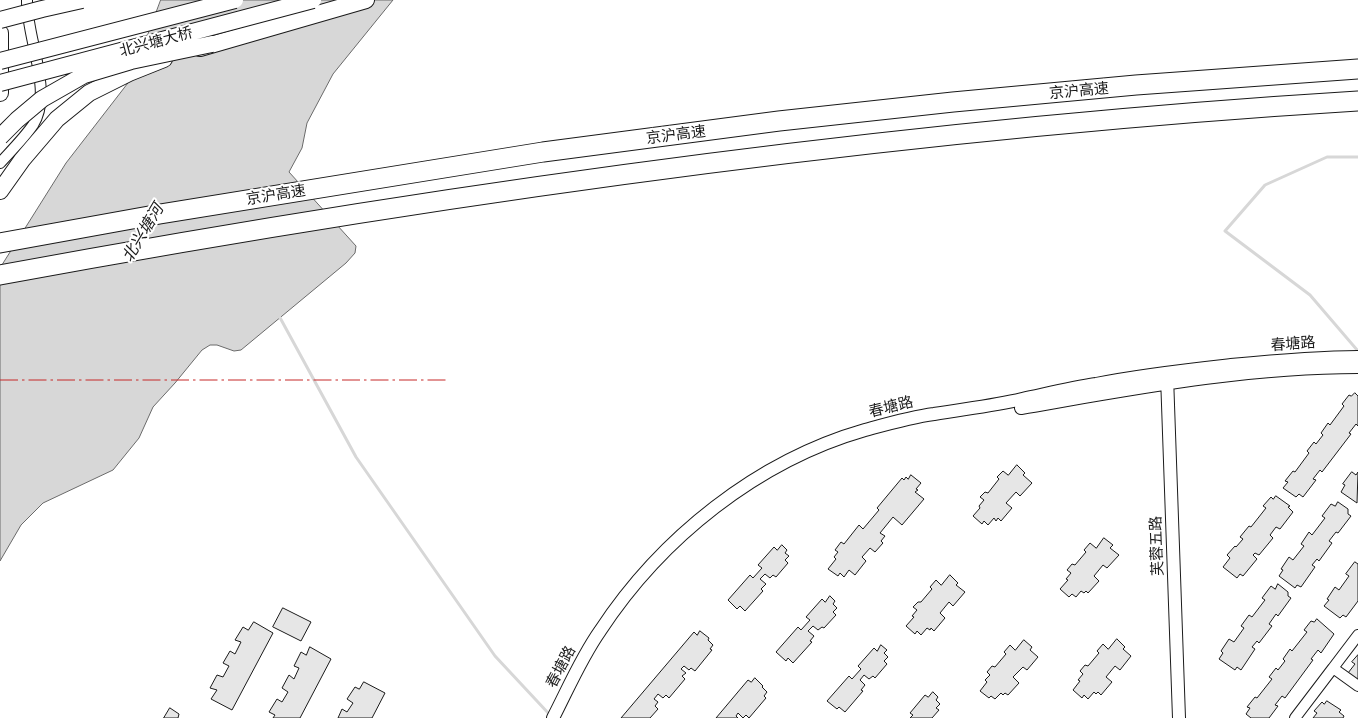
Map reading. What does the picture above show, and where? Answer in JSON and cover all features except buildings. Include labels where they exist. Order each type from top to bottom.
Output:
[{"type":"highway","name":"京沪高速","points":[[0,243],[160,214],[543,152],[779,121],[1136,85],[1358,69]]},
{"type":"highway","points":[[0,275],[164,245],[547,185],[780,154],[956,134],[1358,101]]},
{"type":"main road","points":[[0,20],[82,0]]},
{"type":"main road","name":"北兴塘大桥","points":[[0,61],[235,0]]},
{"type":"main road","name":"北兴塘大桥","points":[[0,83],[313,0]]},
{"type":"main road","points":[[0,191],[56,118],[89,93],[130,72],[158,61],[366,0]]},
{"type":"main road","points":[[0,33],[0,93]]},
{"type":"main road","points":[[0,137],[42,99],[84,75],[131,61],[212,44]]},
{"type":"street","points":[[0,163],[34,124],[40,103],[41,80],[30,32],[27,0]]},
{"type":"street","name":"春塘路","points":[[553,718],[562,710],[594,652],[623,608],[656,568],[727,504],[774,474],[808,457],[849,440],[890,429],[1167,378],[1266,362],[1358,357]]},
{"type":"street","name":"春塘路","points":[[1167,378],[1354,367]]},
{"type":"street","name":"芙蓉五路","points":[[1167,378],[1179,718]]},
{"type":"street","points":[[1295,718],[1358,635]]},
{"type":"street","points":[[1333,668],[1358,686]]},
{"type":"water","name":"北兴塘河","points":[[161,0],[393,0],[333,74],[307,123],[302,148],[289,172],[356,246],[355,253],[346,263],[241,350],[234,351],[217,345],[210,345],[202,350],[153,407],[139,438],[113,470],[43,503],[21,525],[0,561],[0,268],[66,163],[131,79]]},
{"type":"waterway","points":[[1358,157],[1327,157],[1265,185],[1225,231],[1310,295],[1358,351]]},
{"type":"waterway","points":[[278,314],[356,457],[495,656],[550,715]]},
{"type":"power","points":[[0,380],[447,380]]}]
